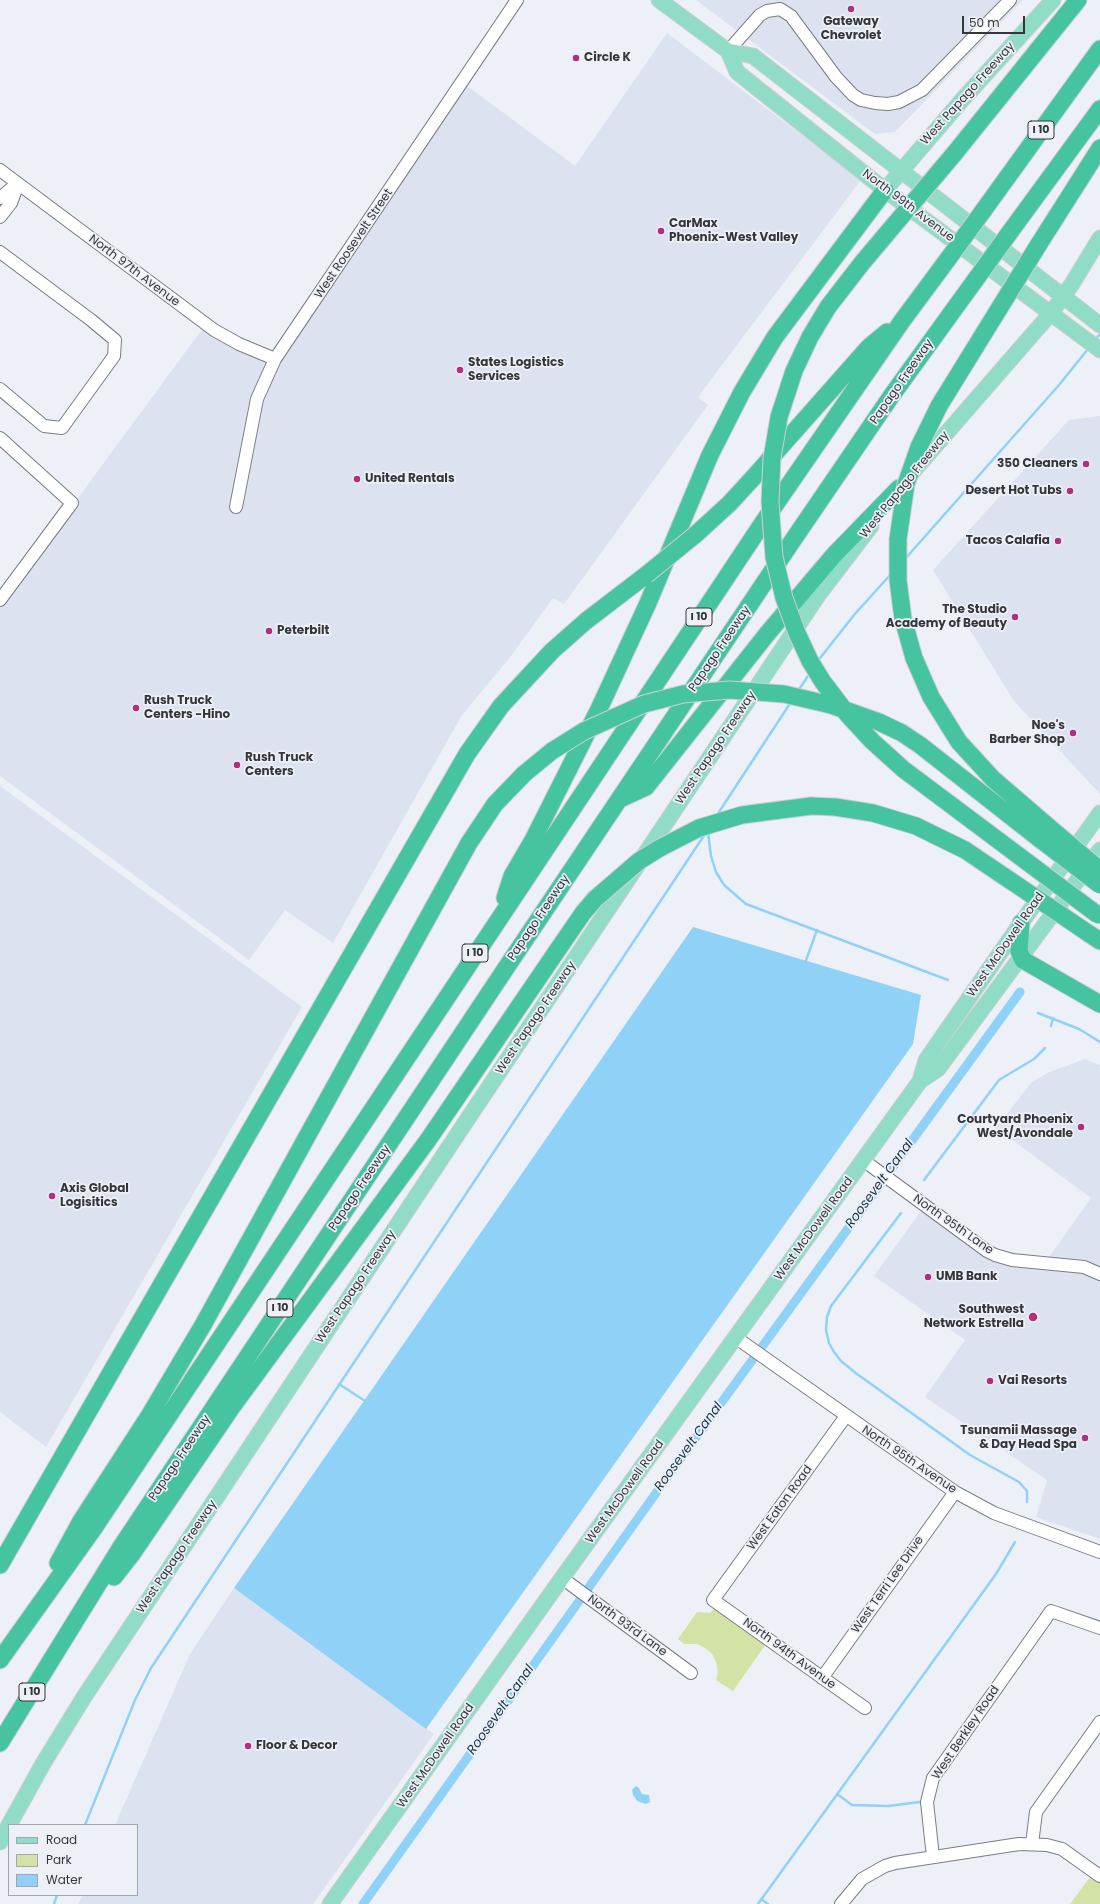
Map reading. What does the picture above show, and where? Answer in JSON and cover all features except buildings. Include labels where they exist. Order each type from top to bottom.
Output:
[{"type":"highway","points":[[1078,0],[828,307],[810,337],[794,371],[779,417],[772,458],[770,502],[774,557],[784,598],[800,640],[823,682],[848,715],[872,741],[903,769],[1099,916]]},
{"type":"highway","name":"I 10","points":[[0,1660],[94,1528],[764,521],[902,321],[1100,49]]},
{"type":"highway","name":"Papago Freeway","points":[[0,1743],[65,1641],[121,1547],[836,477],[976,279],[1100,109]]},
{"type":"highway","points":[[1100,148],[939,406],[919,447],[906,484],[898,539],[898,580],[903,619],[914,658],[931,697],[959,742],[1046,834],[1100,885]]},
{"type":"highway","points":[[500,916],[512,876],[533,840],[600,709],[648,603],[710,455],[742,392],[775,337],[885,190]]},
{"type":"highway","points":[[0,1565],[467,754],[501,706],[543,659],[586,621],[695,535],[723,509],[754,478],[869,346],[902,321]]},
{"type":"highway","points":[[620,799],[646,787],[767,634],[834,556],[899,488]]},
{"type":"highway","points":[[30,1616],[81,1521],[149,1416],[203,1325],[469,842],[495,804],[524,774],[552,751],[584,731],[644,704],[683,694],[729,690],[784,694],[824,703],[879,722],[902,733],[1100,870]]},
{"type":"highway","points":[[65,1641],[132,1554],[232,1407],[420,1152],[583,913],[595,899],[639,861],[660,848],[699,828],[742,814],[811,806],[853,809],[897,819],[916,826],[960,847],[1094,937]]},
{"type":"highway","points":[[1021,923],[1019,951],[1021,958],[1100,1004]]},
{"type":"main road","name":"North 99th Avenue","points":[[659,0],[728,51],[752,56],[1095,322]]},
{"type":"main road","name":"West Papago Freeway","points":[[885,190],[900,171],[1053,0]]},
{"type":"main road","name":"North 99th Avenue","points":[[728,51],[737,72],[885,190],[1100,350]]},
{"type":"main road","name":"West Papago Freeway","points":[[10,1824],[44,1762],[84,1697],[466,1120],[819,594],[899,488],[1051,313],[1063,297],[1100,238]]},
{"type":"main road","name":"West McDowell Road","points":[[330,1904],[562,1578],[920,1081],[926,1060],[1021,923],[1100,813]]},
{"type":"main road","name":"West McDowell Road","points":[[920,1081],[938,1069],[1100,850]]},
{"type":"main road","name":"West Papago Freeway","points":[[0,1842],[8,1827]]},
{"type":"street","name":"West Roosevelt Street","points":[[236,507],[256,405],[265,380],[275,359],[517,0]]},
{"type":"street","points":[[728,51],[760,15],[767,11],[780,9],[791,16],[836,78],[853,95],[861,100],[888,104],[899,102],[922,90],[1010,0]]},
{"type":"street","name":"North 97th Avenue","points":[[0,170],[214,330],[239,344],[275,359]]},
{"type":"street","points":[[0,198],[18,184]]},
{"type":"street","points":[[0,217],[10,203],[18,184]]},
{"type":"street","points":[[0,252],[115,340],[114,356],[62,428],[44,426],[0,390]]},
{"type":"street","points":[[0,438],[72,503],[0,600]]},
{"type":"street","name":"North 95th Lane","points":[[863,1160],[987,1251],[1012,1260],[1084,1267],[1100,1274]]},
{"type":"street","name":"North 95th Avenue","points":[[735,1337],[955,1492],[999,1515],[1100,1552]]},
{"type":"street","name":"West Eaton Road","points":[[713,1600],[846,1416]]},
{"type":"street","name":"West Terri Lee Drive","points":[[822,1678],[955,1492]]},
{"type":"street","name":"North 93rd Lane","points":[[562,1578],[691,1673]]},
{"type":"street","name":"North 94th Avenue","points":[[713,1600],[865,1708]]},
{"type":"street","name":"West Berkley Road","points":[[933,1857],[927,1802],[933,1778],[1051,1611],[1100,1628]]},
{"type":"street","points":[[1032,1844],[1036,1812],[1100,1722]]},
{"type":"street","points":[[841,1904],[862,1879],[873,1871],[896,1863],[1019,1844],[1032,1844],[1062,1849],[1100,1876]]},
{"type":"shaded area","points":[[696,0],[1023,0],[895,132],[875,134]]},
{"type":"shaded area","points":[[667,33],[861,180],[698,397],[708,405],[564,604],[553,598],[511,656],[462,715],[333,943],[285,910],[249,960],[0,776],[0,600],[72,503],[78,498],[206,324],[275,359],[462,82],[575,166]]},
{"type":"shaded area","points":[[1100,416],[1100,794],[1014,701],[933,570],[1069,420]]},
{"type":"shaded area","points":[[0,786],[302,1007],[46,1447],[0,1412]]},
{"type":"shaded area","points":[[1085,1059],[1100,1065],[1100,1267],[1077,1259],[1049,1257],[1091,1198],[996,1128],[1031,1083],[1047,1073]]},
{"type":"shaded area","points":[[921,1211],[988,1258],[1000,1263],[1018,1267],[1079,1271],[1091,1275],[1100,1281],[1100,1539],[1036,1517],[1047,1480],[925,1397],[965,1340],[874,1276]]},
{"type":"shaded area","points":[[234,1588],[434,1734],[313,1904],[78,1904],[82,1896],[138,1896],[138,1824],[115,1824],[190,1654]]},
{"type":"green space","points":[[715,1608],[766,1644],[733,1691],[716,1680],[718,1672],[716,1662],[712,1654],[697,1644],[684,1644],[678,1639],[697,1612],[710,1613]]},
{"type":"green space","points":[[1091,1876],[1100,1883],[1100,1904],[1070,1904]]},
{"type":"water","points":[[693,927],[921,995],[913,1044],[426,1729],[234,1588]]},
{"type":"water","points":[[636,1786],[642,1794],[649,1795],[650,1802],[646,1804],[637,1801],[632,1790]]},
{"type":"waterway","points":[[1095,340],[1100,334]]},
{"type":"waterway","points":[[905,559],[1059,385],[1088,349]]},
{"type":"waterway","points":[[817,662],[854,615],[891,574]]},
{"type":"waterway","points":[[798,691],[810,673]]},
{"type":"waterway","points":[[717,815],[791,702]]},
{"type":"waterway","points":[[708,832],[711,856],[716,872],[724,885],[746,904],[948,980]]},
{"type":"waterway","points":[[85,1824],[135,1700],[151,1668],[705,834]]},
{"type":"waterway","points":[[805,963],[817,930]]},
{"type":"waterway","name":"Roosevelt Canal","points":[[363,1904],[676,1465],[1020,992]]},
{"type":"waterway","points":[[1038,1013],[1079,1029],[1100,1042]]},
{"type":"waterway","points":[[1051,1026],[1053,1018]]},
{"type":"waterway","points":[[924,1180],[999,1080],[1034,1059],[1045,1048]]},
{"type":"waterway","points":[[901,1213],[831,1306],[827,1317],[826,1330],[829,1343],[841,1361],[857,1374],[970,1455],[1019,1482],[1027,1491],[1027,1502]]},
{"type":"waterway","points":[[339,1384],[365,1401]]},
{"type":"waterway","points":[[758,1904],[996,1574],[1015,1542]]},
{"type":"waterway","points":[[837,1794],[852,1805],[888,1806],[920,1802]]},
{"type":"waterway","points":[[54,1904],[57,1896]]},
{"type":"waterway","points":[[761,1899],[768,1904]]},
{"type":"place","name":"Gateway Chevrolet","points":[[851,9]]},
{"type":"place","name":"Circle K","points":[[576,58]]},
{"type":"place","name":"CarMax Phoenix-West Valley","points":[[661,231]]},
{"type":"place","name":"States Logistics Services","points":[[460,370]]},
{"type":"place","name":"350 Cleaners","points":[[1086,464]]},
{"type":"place","name":"United Rentals","points":[[357,479]]},
{"type":"place","name":"Desert Hot Tubs","points":[[1070,491]]},
{"type":"place","name":"Tacos Calafia","points":[[1058,541]]},
{"type":"place","name":"The Studio Academy of Beauty","points":[[1015,617]]},
{"type":"place","name":"Peterbilt","points":[[269,631]]},
{"type":"place","name":"Rush Truck Centers -Hino","points":[[136,708]]},
{"type":"place","name":"Noe's Barber Shop","points":[[1073,733]]},
{"type":"place","name":"Rush Truck Centers","points":[[237,765]]},
{"type":"place","name":"Courtyard Phoenix West/Avondale","points":[[1081,1127]]},
{"type":"place","name":"Axis Global Logisitics","points":[[52,1196]]},
{"type":"place","name":"UMB Bank","points":[[928,1277]]},
{"type":"place","name":"Southwest Network Estrella","points":[[1033,1317]]},
{"type":"place","name":"Vai Resorts","points":[[990,1381]]},
{"type":"place","name":"Tsunamii Massage & Day Head Spa","points":[[1085,1438]]},
{"type":"place","name":"Floor & Decor","points":[[248,1746]]}]
